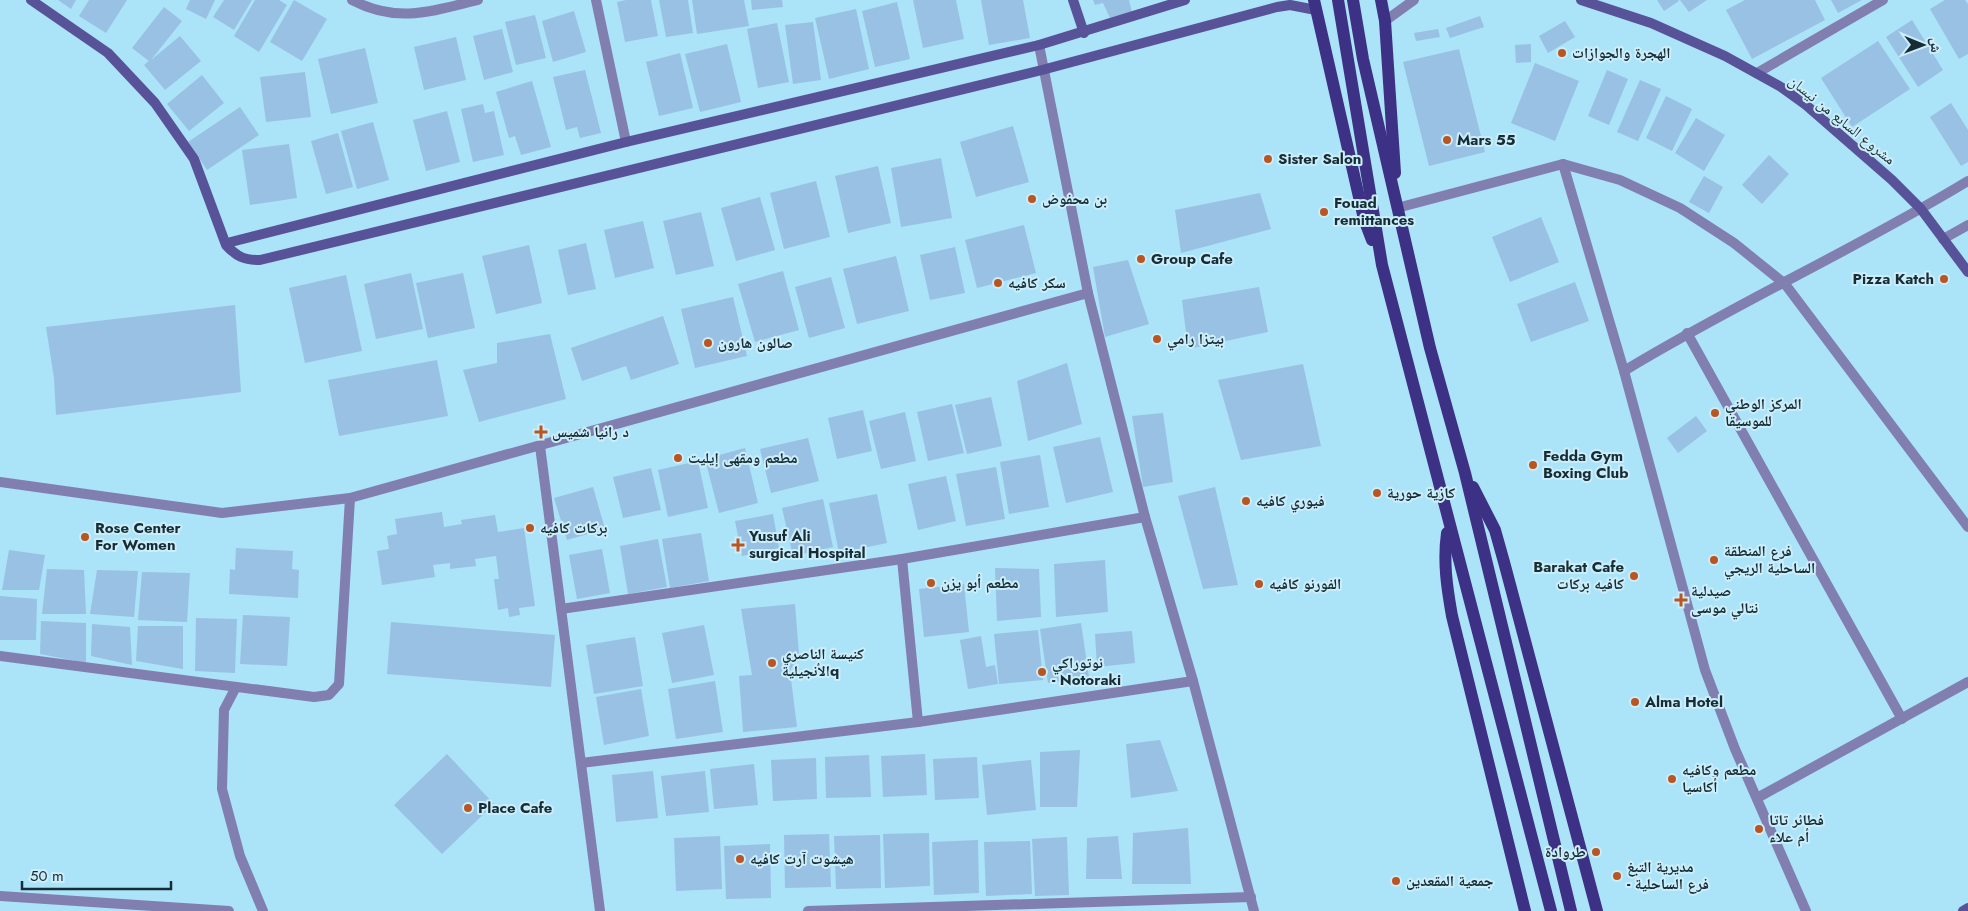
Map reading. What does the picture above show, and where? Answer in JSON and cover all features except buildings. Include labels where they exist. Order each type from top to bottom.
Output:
[{"type":"main road","points":[[1338,0],[1382,265],[1448,526],[1551,911]]},
{"type":"main road","points":[[1353,0],[1363,59],[1430,348],[1465,474],[1571,911]]},
{"type":"main road","points":[[1381,0],[1385,21],[1397,208]]},
{"type":"main road","points":[[1315,5],[1364,219],[1382,265]]},
{"type":"main road","points":[[1465,474],[1495,530],[1597,911]]},
{"type":"main road","points":[[1448,526],[1445,550],[1446,581],[1452,616],[1523,909]]},
{"type":"main road","points":[[1590,889],[1608,911]]},
{"type":"street","points":[[31,0],[108,53],[155,103],[194,160],[226,243],[235,255],[247,260],[260,260],[1042,70],[1277,8],[1315,5]]},
{"type":"street","points":[[352,0],[381,12],[410,15],[478,0]]},
{"type":"street","points":[[596,0],[626,142]]},
{"type":"street","points":[[1073,0],[1084,33]]},
{"type":"street","points":[[226,243],[626,142],[1039,45],[1084,33],[1185,0]]},
{"type":"street","points":[[1385,21],[1414,0]]},
{"type":"street","name":"مشروع السابع من نيسان","points":[[1581,0],[1608,4],[1687,38],[1756,73],[1806,105],[1892,180],[1921,209],[1968,272]]},
{"type":"street","points":[[1756,73],[1883,0]]},
{"type":"street","points":[[1039,45],[1042,70],[1088,293],[1145,517],[1193,680],[1254,911]]},
{"type":"street","points":[[1397,208],[1563,164],[1620,180],[1680,208],[1734,243],[1785,284],[1968,527]]},
{"type":"street","points":[[1563,164],[1624,371],[1705,670],[1735,749],[1806,911]]},
{"type":"street","points":[[1624,371],[1687,333],[1785,284],[1968,181]]},
{"type":"street","points":[[1942,239],[1968,225]]},
{"type":"street","points":[[0,482],[222,513],[350,498],[1088,293]]},
{"type":"street","points":[[1687,333],[1902,719]]},
{"type":"street","points":[[540,446],[600,911]]},
{"type":"street","points":[[0,656],[314,697],[329,695],[339,684],[350,498]]},
{"type":"street","points":[[561,609],[902,559],[1145,517]]},
{"type":"street","points":[[902,559],[918,722]]},
{"type":"street","points":[[581,763],[918,722],[1193,680]]},
{"type":"street","points":[[1757,798],[1968,682]]},
{"type":"street","points":[[236,687],[224,710],[222,788],[240,856],[263,911]]},
{"type":"street","points":[[0,896],[229,911]]},
{"type":"street","points":[[808,911],[1251,897]]},
{"type":"street","points":[[1964,911],[1968,908]]},
{"type":"place","name":"الهجرة والجوازات","points":[[1562,53]]},
{"type":"place","name":"Mars 55","points":[[1447,140]]},
{"type":"place","name":"Sister Salon","points":[[1268,159]]},
{"type":"place","name":"بن محفوض","points":[[1032,199]]},
{"type":"place","name":"Fouad remittances","points":[[1324,212]]},
{"type":"place","name":"Group Cafe","points":[[1141,259]]},
{"type":"place","name":"Pizza Katch","points":[[1944,279]]},
{"type":"place","name":"سكر كافيه","points":[[998,283]]},
{"type":"place","name":"بيتزا رامي","points":[[1157,339]]},
{"type":"place","name":"صالون هارون","points":[[708,343]]},
{"type":"place","name":"المركز الوطني للموسيقا","points":[[1715,413]]},
{"type":"place","name":"د رانيا شميس","points":[[541,432]]},
{"type":"place","name":"مطعم ومقهى إيليت","points":[[678,458]]},
{"type":"place","name":"Fedda Gym Boxing Club","points":[[1533,465]]},
{"type":"place","name":"كازية حورية","points":[[1377,493]]},
{"type":"place","name":"فيوري كافيه","points":[[1246,501]]},
{"type":"place","name":"بركات كافيه","points":[[530,528]]},
{"type":"place","name":"Rose Center For Women","points":[[85,537]]},
{"type":"place","name":"Yusuf Ali surgical Hospital","points":[[738,545]]},
{"type":"place","name":"فرع المنطقة الساحلية الريجي","points":[[1714,560]]},
{"type":"place","name":"Barakat Cafe كافيه بركات","points":[[1634,576]]},
{"type":"place","name":"مطعم أبو يزن","points":[[931,583]]},
{"type":"place","name":"الفورنو كافيه","points":[[1259,584]]},
{"type":"place","name":"صيدلية نتالي موسى","points":[[1681,600]]},
{"type":"place","name":"كنيسة الناصري الأنجيليةq","points":[[772,663]]},
{"type":"place","name":"نوتوراكي - Notoraki","points":[[1042,672]]},
{"type":"place","name":"Alma Hotel","points":[[1635,702]]},
{"type":"place","name":"مطعم وكافيه أكاسيا","points":[[1672,779]]},
{"type":"place","name":"Place Cafe","points":[[468,808]]},
{"type":"place","name":"فطائر تاتا أم علاء","points":[[1759,829]]},
{"type":"place","name":"طروادة","points":[[1596,852]]},
{"type":"place","name":"هيشوت آرت كافيه","points":[[740,859]]},
{"type":"place","name":"مديرية التبغ - فرع الساحلية","points":[[1617,876]]},
{"type":"place","name":"جمعية المقعدين","points":[[1396,881]]}]
